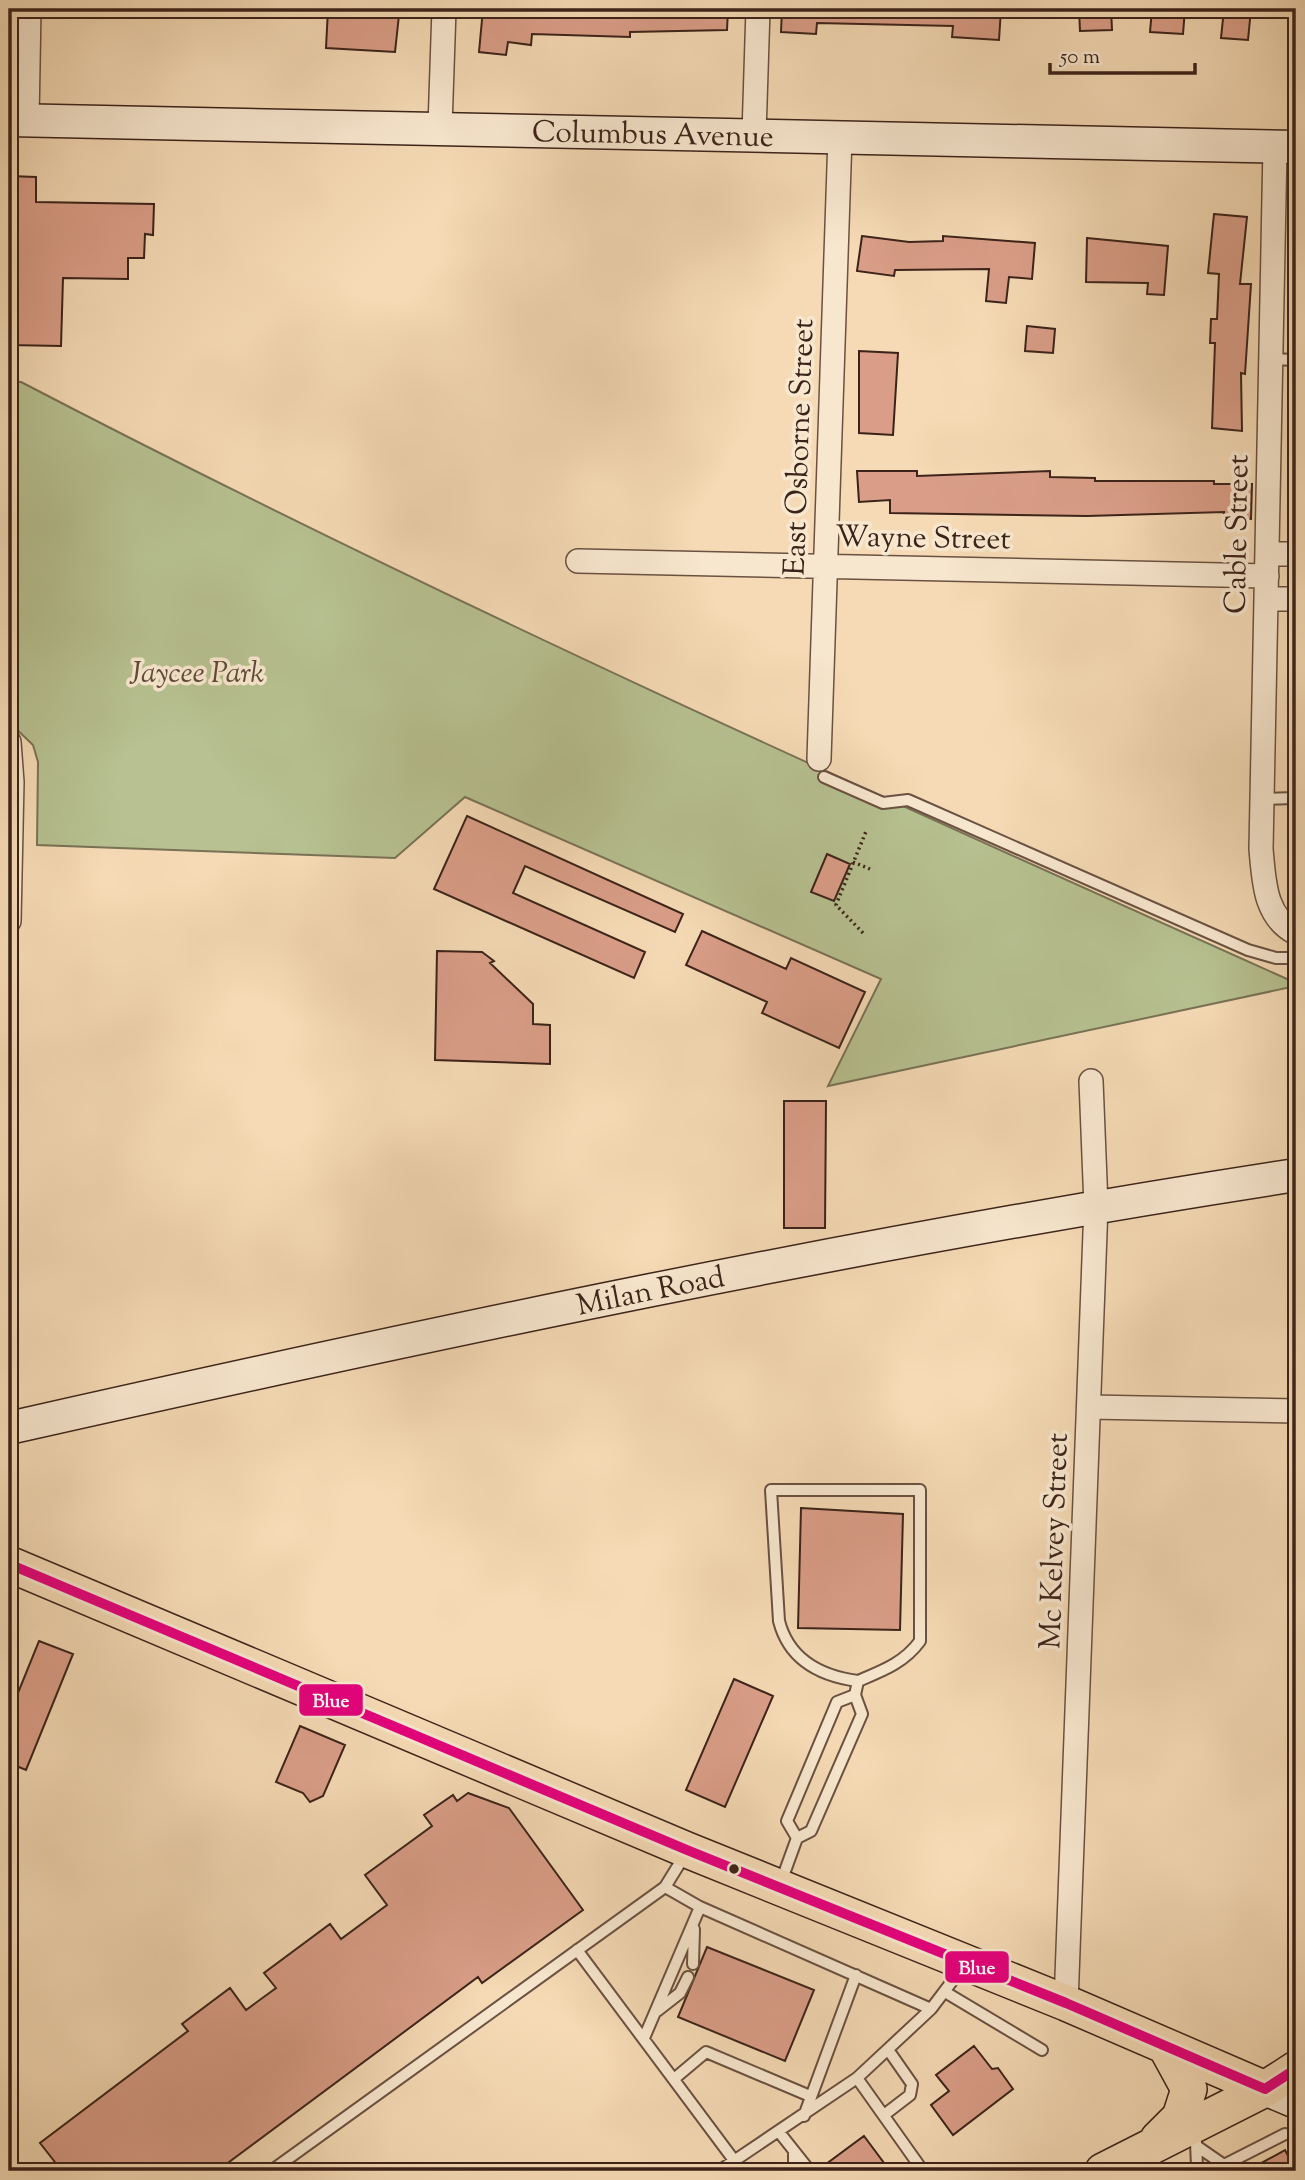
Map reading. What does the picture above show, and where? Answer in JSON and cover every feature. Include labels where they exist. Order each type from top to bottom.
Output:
[{"type":"main road","points":[[9,1564],[687,1850],[1066,2003],[1280,2096]]},
{"type":"main road","points":[[1153,2145],[1180,2117],[1189,2089],[1166,2048]]},
{"type":"main road","points":[[1103,2171],[1153,2145],[1193,2137],[1280,2096],[1296,2069]]},
{"type":"street","points":[[18,120],[29,9]]},
{"type":"street","points":[[439,127],[444,9]]},
{"type":"street","points":[[754,134],[758,9]]},
{"type":"street","name":"Columbus Avenue","points":[[18,120],[1286,147]]},
{"type":"street","name":"East Osborne Street","points":[[821,768],[839,137]]},
{"type":"street","name":"Cable Street","points":[[1286,147],[1269,359],[1261,849],[1266,893],[1278,918],[1296,933]]},
{"type":"street","name":"Wayne Street","points":[[1267,576],[1296,554]]},
{"type":"street","name":"Wayne Street","points":[[578,561],[1267,576],[1296,599]]},
{"type":"street","points":[[9,742],[12,782],[9,921]]},
{"type":"street","name":"Mc Kelvey Street","points":[[1066,2003],[1096,1206],[1091,1082]]},
{"type":"street","name":"Milan Road","points":[[9,1428],[384,1344],[1096,1206],[1296,1175]]},
{"type":"street","points":[[1090,1407],[1296,1411]]},
{"type":"lane","points":[[1269,359],[1296,360]]},
{"type":"lane","points":[[821,768],[883,803],[908,800],[1248,950],[1276,958],[1296,958]]},
{"type":"lane","points":[[1262,799],[1296,799]]},
{"type":"lane","points":[[771,1490],[920,1490],[920,1640],[912,1652],[893,1667],[858,1681],[821,1672],[802,1661],[783,1637],[779,1621],[771,1490]]},
{"type":"lane","points":[[779,1888],[797,1839],[811,1831],[863,1714],[855,1695],[858,1681]]},
{"type":"lane","points":[[797,1839],[787,1821],[837,1702],[855,1695]]},
{"type":"lane","points":[[271,2171],[665,1888],[687,1850]]},
{"type":"lane","points":[[665,1888],[700,1907],[930,2009]]},
{"type":"lane","points":[[644,2038],[700,1907]]},
{"type":"lane","points":[[693,1964],[694,1923]]},
{"type":"lane","points":[[577,1950],[738,2166]]},
{"type":"lane","points":[[719,2171],[738,2166],[779,2132],[857,2078],[889,2051],[930,2009],[946,1992],[966,1963]]},
{"type":"lane","points":[[804,2116],[856,1975]]},
{"type":"lane","points":[[656,2011],[680,1993],[688,1978]]},
{"type":"lane","points":[[946,1992],[1042,2050]]},
{"type":"lane","points":[[884,2115],[910,2095],[912,2084],[889,2051]]},
{"type":"lane","points":[[674,2079],[706,2052],[810,2096]]},
{"type":"lane","points":[[857,2078],[923,2171]]},
{"type":"lane","points":[[779,2132],[810,2171]]},
{"type":"lane","points":[[1193,2137],[1225,2168],[1285,2134]]},
{"type":"lane","points":[[1193,2137],[1196,2170]]},
{"type":"lane","points":[[794,2151],[794,2171]]},
{"type":"path","points":[[863,933],[836,905],[867,829]]},
{"type":"path","points":[[853,862],[870,869]]},
{"type":"green space","name":"Jaycee Park","points":[[9,381],[21,382],[336,540],[654,692],[1296,983],[1296,986],[828,1086],[881,979],[465,797],[395,858],[37,845],[38,762],[33,745],[9,722]]},
{"type":"building","points":[[328,9],[378,9],[377,13],[399,15],[395,52],[326,48]]},
{"type":"building","points":[[483,9],[544,13],[544,9],[728,9],[727,30],[630,32],[630,37],[532,34],[531,45],[508,42],[506,55],[479,52]]},
{"type":"building","points":[[782,9],[1001,9],[999,40],[952,37],[953,26],[817,23],[816,34],[781,32]]},
{"type":"building","points":[[1079,9],[1111,9],[1112,30],[1080,31]]},
{"type":"building","points":[[1152,9],[1185,9],[1183,34],[1150,32]]},
{"type":"building","points":[[1224,9],[1251,9],[1248,40],[1221,38]]},
{"type":"building","points":[[9,176],[36,177],[36,202],[154,204],[153,235],[145,234],[144,258],[128,258],[128,279],[63,278],[61,346],[9,345],[9,268],[16,268],[17,225],[9,225]]},
{"type":"building","points":[[1214,214],[1247,217],[1240,284],[1251,284],[1245,374],[1241,373],[1242,431],[1212,428],[1215,343],[1210,343],[1211,319],[1217,319],[1219,274],[1208,273]]},
{"type":"building","points":[[862,236],[909,242],[943,241],[943,236],[1035,243],[1032,279],[1009,277],[1006,303],[986,301],[989,269],[895,270],[894,276],[857,271]]},
{"type":"building","points":[[1087,238],[1168,246],[1164,295],[1147,294],[1148,283],[1086,282]]},
{"type":"building","points":[[1027,326],[1055,329],[1053,353],[1025,351]]},
{"type":"building","points":[[859,351],[898,353],[893,435],[859,433]]},
{"type":"building","points":[[857,471],[917,471],[917,476],[1050,471],[1050,477],[1095,478],[1095,481],[1214,481],[1214,484],[1252,484],[1251,519],[1224,518],[1224,512],[1087,516],[890,513],[890,500],[859,502]]},
{"type":"building","points":[[467,816],[683,914],[675,932],[525,866],[513,893],[645,952],[634,978],[434,889]]},
{"type":"building","points":[[827,854],[850,864],[834,901],[811,892]]},
{"type":"building","points":[[702,931],[786,969],[791,958],[865,992],[839,1048],[762,1013],[767,1002],[686,965]]},
{"type":"building","points":[[437,951],[482,952],[494,961],[490,963],[533,1004],[533,1024],[550,1025],[550,1064],[435,1060]]},
{"type":"building","points":[[784,1101],[826,1101],[825,1228],[784,1228]]},
{"type":"building","points":[[801,1508],[903,1514],[900,1630],[798,1628]]},
{"type":"building","points":[[39,1641],[73,1654],[26,1770],[9,1763],[9,1715]]},
{"type":"building","points":[[734,1679],[773,1696],[725,1807],[686,1790]]},
{"type":"building","points":[[300,1726],[345,1745],[323,1796],[310,1802],[303,1793],[276,1782]]},
{"type":"building","points":[[468,1793],[509,1808],[583,1910],[482,1983],[478,1977],[217,2171],[62,2171],[40,2143],[188,2031],[182,2024],[230,1988],[246,2010],[276,1988],[264,1973],[330,1924],[341,1939],[387,1905],[365,1875],[432,1826],[424,1815],[453,1795],[457,1801]]},
{"type":"building","points":[[707,1947],[814,1990],[785,2061],[678,2017]]},
{"type":"building","points":[[974,2046],[992,2069],[998,2068],[1013,2089],[953,2135],[931,2105],[949,2091],[936,2075]]},
{"type":"building","points":[[864,2136],[890,2171],[818,2171],[818,2170]]},
{"type":"building","points":[[1285,2150],[1296,2171],[1247,2171]]},
{"type":"transit line","name":"Blue","points":[[9,1564],[687,1850],[1066,2003],[1265,2089],[1296,2069]]}]
